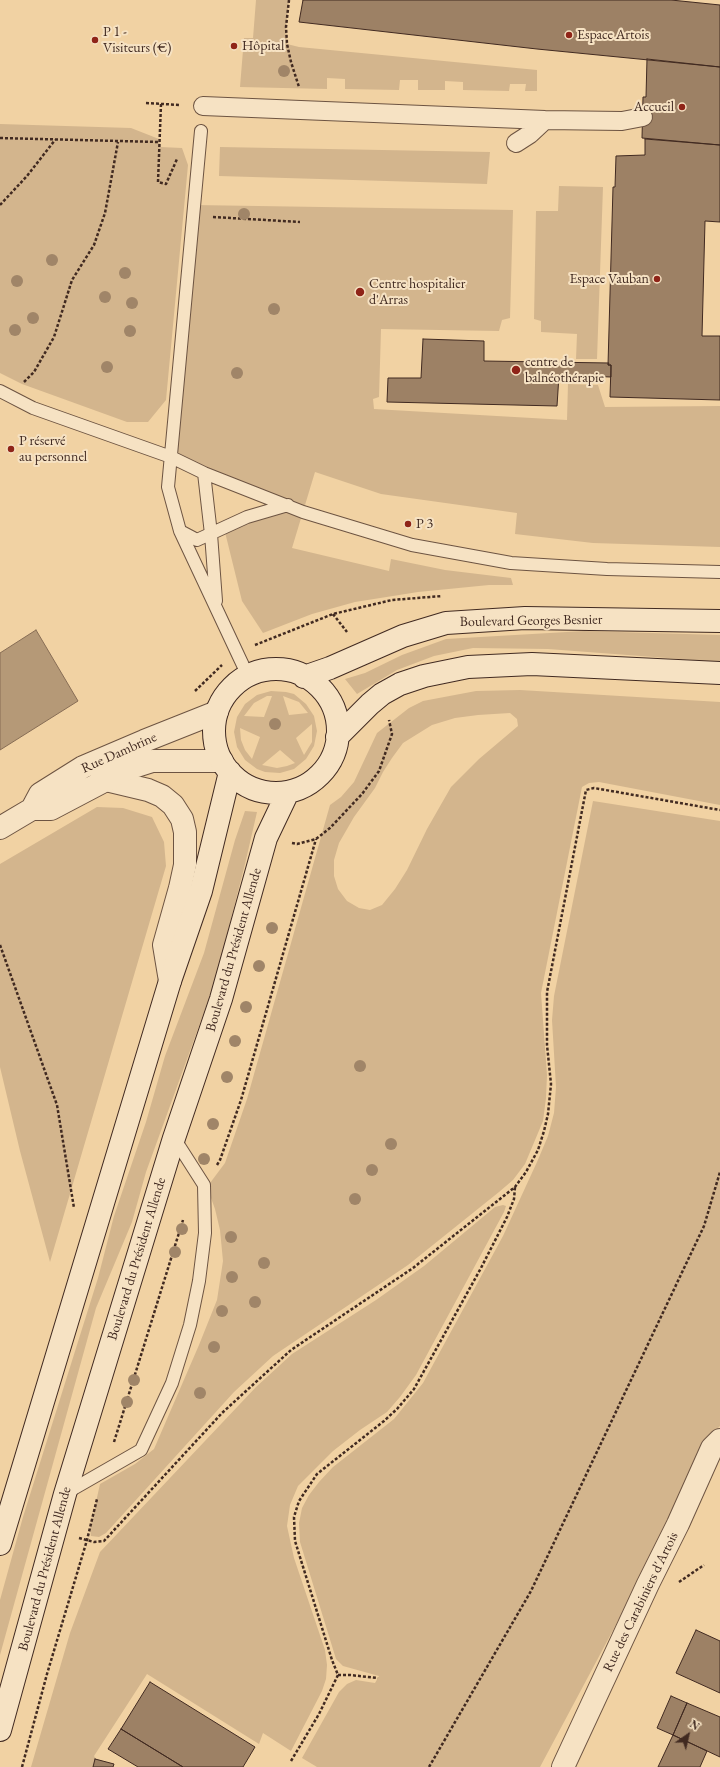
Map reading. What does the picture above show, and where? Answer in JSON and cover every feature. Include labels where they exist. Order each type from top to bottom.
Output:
[{"type":"main road","name":"Boulevard Georges Besnier","points":[[304,677],[330,668],[403,636],[446,623],[525,618],[720,621]]},
{"type":"main road","points":[[337,737],[370,704],[382,694],[400,684],[424,676],[468,667],[532,664],[720,673]]},
{"type":"main road","points":[[275,669],[290,671],[304,677],[324,692],[332,703],[338,729],[334,754],[320,775],[300,789],[277,794],[256,790],[238,780],[226,767],[215,742],[215,722],[217,712],[224,698],[234,686],[248,676],[261,671],[275,669]]},
{"type":"main road","name":"Rue Dambrine","points":[[0,828],[32,809],[40,794],[83,767],[217,712]]},
{"type":"main road","name":"Rue Dambrine","points":[[32,809],[51,810],[127,769],[152,761],[226,767]]},
{"type":"main road","points":[[0,1544],[170,981],[202,890],[226,767]]},
{"type":"main road","points":[[106,780],[148,790],[162,796],[173,805],[182,819],[185,832],[185,865],[164,945],[170,981]]},
{"type":"main road","name":"Boulevard du Président Allende","points":[[0,1730],[65,1494],[174,1138],[221,999],[266,838],[288,792]]},
{"type":"main road","name":"Rue des Carabiniers d'Artois","points":[[563,1767],[648,1584],[678,1524],[712,1448],[720,1440]]},
{"type":"street","points":[[203,106],[310,112],[545,120],[622,122],[643,118]]},
{"type":"street","points":[[516,143],[530,134],[545,120]]},
{"type":"lane","points":[[201,131],[168,487],[180,531],[248,676]]},
{"type":"lane","points":[[0,391],[33,408],[170,457],[204,473],[303,512],[412,545],[511,563],[607,569],[720,572]]},
{"type":"lane","points":[[204,473],[211,534],[216,608]]},
{"type":"lane","points":[[180,531],[197,540],[247,517],[288,505]]},
{"type":"lane","points":[[65,1494],[141,1450],[172,1383],[190,1325],[199,1281],[205,1233],[204,1185],[174,1138]]},
{"type":"path","points":[[289,0],[286,27],[287,44],[293,68],[310,112]]},
{"type":"path","points":[[146,103],[173,105]]},
{"type":"path","points":[[161,104],[158,182],[166,184],[179,154]]},
{"type":"path","points":[[0,138],[159,142]]},
{"type":"path","points":[[0,205],[27,176],[55,139]]},
{"type":"path","points":[[14,398],[22,384],[34,372],[54,338],[72,280],[94,245],[105,213],[118,142]]},
{"type":"path","points":[[194,216],[300,222]]},
{"type":"path","points":[[55,1532],[94,1542],[104,1541],[222,1413],[291,1350],[413,1268],[515,1187],[526,1172],[538,1150],[548,1114],[551,1084],[547,1045],[547,992],[586,790],[594,788],[720,810]]},
{"type":"path","points":[[204,1185],[220,1160],[241,1100],[316,839]]},
{"type":"path","points":[[0,945],[57,1105],[74,1213]]},
{"type":"path","points":[[430,1767],[531,1591],[704,1226],[720,1172]]},
{"type":"path","points":[[291,1761],[319,1714],[338,1675],[322,1630],[295,1541],[294,1517],[299,1501],[317,1474],[398,1409],[414,1389],[487,1256],[514,1198],[515,1187]]},
{"type":"path","points":[[338,1675],[378,1678]]},
{"type":"shaded area","points":[[256,0],[289,0],[286,27],[287,44],[299,47],[537,70],[537,91],[525,91],[526,84],[510,84],[509,91],[463,90],[463,82],[445,81],[445,90],[418,90],[418,80],[400,80],[399,90],[345,89],[345,79],[327,78],[327,89],[240,87],[244,38],[253,38]]},
{"type":"shaded area","points":[[0,124],[131,128],[159,139],[160,147],[182,148],[188,165],[166,400],[148,422],[127,422],[22,384],[0,373]]},
{"type":"shaded area","points":[[220,147],[490,152],[487,184],[219,176]]},
{"type":"shaded area","points":[[559,186],[603,187],[597,359],[576,359],[577,334],[541,332],[541,321],[534,319],[536,211],[558,211]]},
{"type":"shaded area","points":[[194,205],[513,210],[510,318],[502,320],[499,331],[381,329],[379,397],[373,399],[374,409],[567,420],[568,384],[598,385],[605,407],[720,406],[720,547],[593,543],[515,534],[517,513],[381,494],[315,472],[292,548],[389,571],[391,559],[445,570],[511,578],[513,585],[489,585],[418,592],[355,602],[312,614],[263,633],[242,601],[224,528],[287,505],[171,457]]},
{"type":"shaded area","points":[[36,630],[78,701],[0,750],[0,653]]},
{"type":"shaded area","points":[[584,631],[720,635],[720,662],[548,649],[473,648],[434,656],[397,670],[357,694],[345,679],[365,673],[402,655],[446,639]]},
{"type":"shaded area","points":[[520,690],[720,702],[720,805],[599,782],[589,783],[582,787],[541,993],[547,1075],[543,1121],[525,1164],[513,1180],[408,1265],[273,1356],[234,1392],[106,1533],[99,1537],[91,1536],[90,1529],[100,1484],[135,1464],[154,1449],[217,1300],[223,1261],[220,1230],[215,1209],[207,1187],[225,1163],[247,1099],[330,805],[341,797],[354,782],[377,733],[409,708],[423,701],[476,691]],"holes":[[[510,713],[517,719],[518,726],[479,759],[451,787],[427,829],[407,870],[395,889],[382,905],[370,910],[359,908],[347,901],[338,889],[334,876],[334,860],[339,843],[354,817],[375,788],[383,772],[403,743],[432,725],[455,718]]]},
{"type":"shaded area","points":[[271,691],[294,694],[306,704],[314,716],[317,731],[314,746],[306,759],[294,769],[280,773],[265,772],[257,769],[245,760],[237,747],[234,732],[237,717],[245,704],[257,695]],"holes":[[[267,696],[272,696],[264,717],[244,716],[254,703]],[[283,696],[299,702],[308,713],[289,715]],[[312,724],[312,742],[304,755],[296,738]],[[240,728],[260,737],[252,759],[245,750],[241,740]],[[280,750],[295,763],[277,768],[262,765]]]},
{"type":"shaded area","points":[[593,801],[720,821],[720,1426],[712,1434],[628,1602],[540,1767],[317,1767],[302,1758],[339,1692],[347,1684],[356,1680],[375,1683],[379,1676],[343,1666],[336,1659],[300,1542],[299,1523],[302,1508],[309,1495],[333,1467],[394,1419],[423,1383],[503,1236],[548,1136],[554,1113],[556,1087],[552,1020],[554,996]]},
{"type":"shaded area","points":[[97,807],[123,808],[152,817],[164,842],[166,866],[50,1262],[20,1151],[0,1067],[0,864]]},
{"type":"shaded area","points":[[245,811],[257,812],[215,982],[146,1172],[132,1222],[96,1308],[0,1655],[0,1600],[23,1517],[98,1278],[114,1216],[146,1122],[165,1056],[204,953],[235,840]]},
{"type":"shaded area","points":[[503,1205],[506,1206],[504,1212],[416,1375],[387,1412],[360,1430],[333,1451],[298,1486],[290,1505],[287,1526],[294,1558],[325,1650],[327,1665],[326,1679],[322,1691],[291,1751],[263,1733],[259,1744],[147,1674],[94,1756],[96,1759],[114,1764],[113,1767],[31,1767],[70,1633],[100,1552],[256,1387],[292,1354],[376,1300],[424,1266],[495,1207]]},
{"type":"building","name":"Espace Artois","points":[[303,0],[671,0],[720,5],[720,67],[537,49],[299,22]]},
{"type":"building","name":"Accueil","points":[[647,59],[720,67],[720,145],[642,138],[643,97],[646,97]]},
{"type":"building","name":"Espace Vauban","points":[[645,139],[720,145],[720,222],[705,221],[702,336],[720,336],[720,400],[610,397],[611,365],[608,365],[613,187],[615,187],[616,156],[645,155]]},
{"type":"building","name":"centre de balnéothérapie","points":[[423,339],[484,341],[484,361],[609,363],[608,365],[611,365],[611,377],[559,375],[557,406],[387,402],[388,378],[421,378]]},
{"type":"building","points":[[696,1630],[720,1641],[720,1693],[676,1673]]},
{"type":"building","points":[[150,1682],[255,1747],[243,1767],[183,1767],[121,1729]]},
{"type":"building","points":[[671,1696],[687,1703],[673,1735],[657,1728]]},
{"type":"building","points":[[687,1703],[720,1717],[720,1757],[673,1735]]},
{"type":"building","points":[[121,1729],[183,1767],[138,1767],[108,1749]]},
{"type":"building","points":[[673,1735],[707,1751],[700,1767],[658,1767]]},
{"type":"building","points":[[95,1759],[114,1764],[113,1767],[93,1767]]},
{"type":"place","name":"Espace Artois","points":[[569,35]]},
{"type":"place","name":"P 1 - Visiteurs (€)","points":[[95,40]]},
{"type":"place","name":"Hôpital","points":[[234,46]]},
{"type":"place","name":"Accueil","points":[[682,107]]},
{"type":"place","name":"Espace Vauban","points":[[657,279]]},
{"type":"place","name":"Centre hospitalier d'Arras","points":[[360,292]]},
{"type":"place","name":"centre de balnéothérapie","points":[[516,370]]},
{"type":"place","name":"P réservé au personnel","points":[[11,449]]},
{"type":"place","name":"P 3","points":[[408,524]]}]
